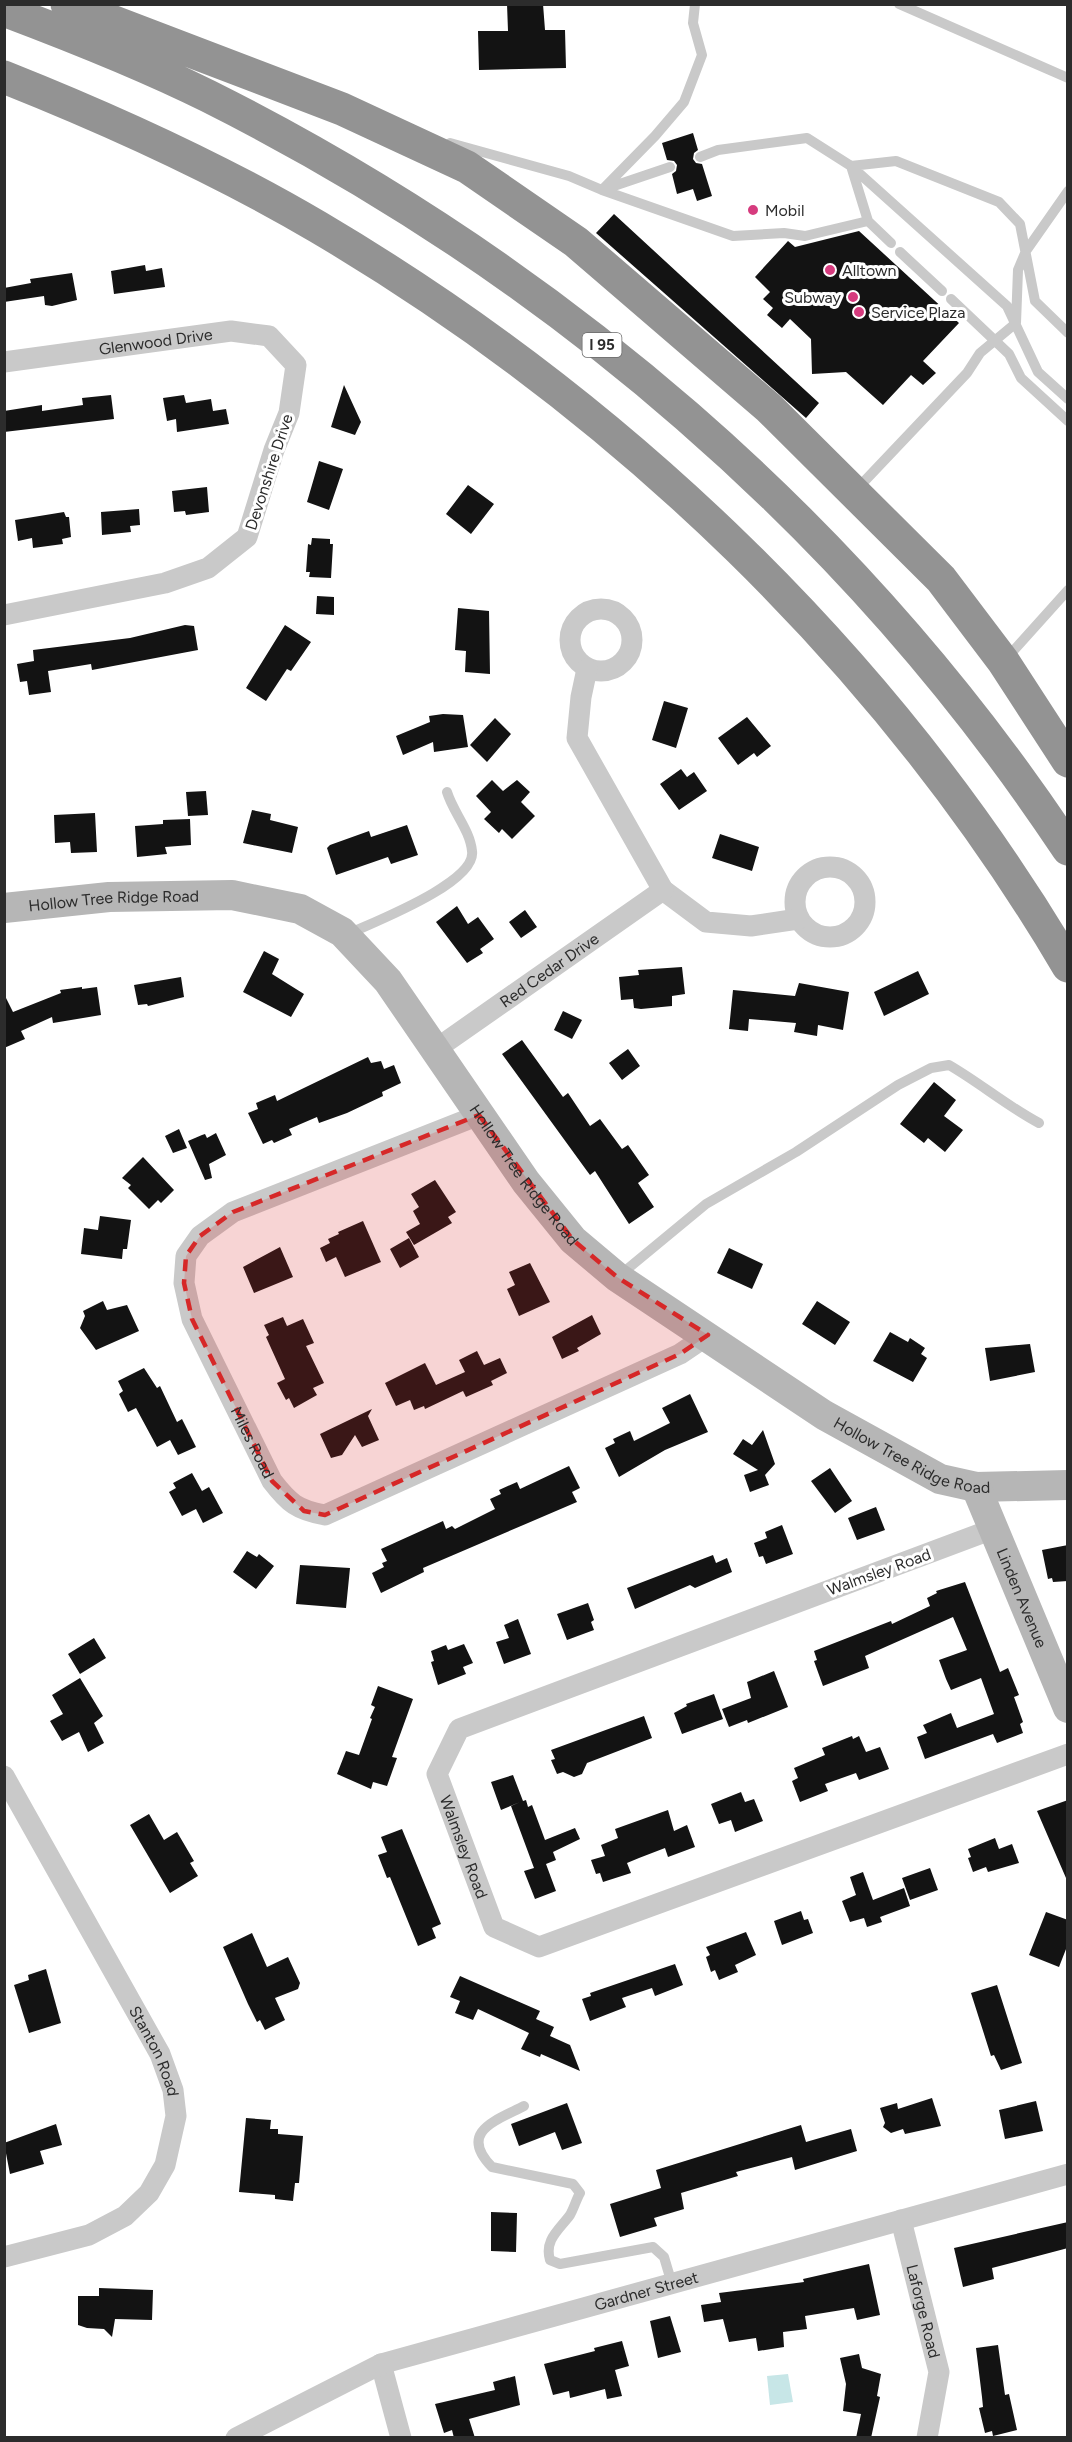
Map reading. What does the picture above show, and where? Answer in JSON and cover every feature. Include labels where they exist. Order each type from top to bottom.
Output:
[{"type":"highway","points":[[67,4],[342,110],[467,167],[576,242],[769,408],[941,579],[1003,661],[1068,761]]},
{"type":"highway","name":"I 95","points":[[4,10],[153,70],[333,163],[394,199],[514,278],[627,364],[734,458],[822,544],[884,611],[976,721],[1068,849]]},
{"type":"highway","points":[[4,77],[64,100],[191,159],[326,232],[435,301],[492,341],[612,435],[709,521],[759,570],[855,673],[985,839],[1068,966]]},
{"type":"main road","name":"Hollow Tree Ridge Road","points":[[4,908],[109,897],[232,895],[300,909],[345,935],[388,981],[526,1182],[573,1240],[617,1277],[708,1335],[824,1415],[940,1479],[976,1487],[1068,1485]]},
{"type":"main road","name":"Linden Avenue","points":[[976,1487],[1068,1708]]},
{"type":"street","name":"Glenwood Drive","points":[[4,362],[231,332],[269,336],[296,365]]},
{"type":"street","name":"Devonshire Drive","points":[[4,615],[165,583],[208,568],[248,537],[274,450],[289,413],[296,365]]},
{"type":"street","points":[[587,669],[580,697],[577,738],[663,890],[706,922],[751,926],[798,919]]},
{"type":"street","name":"Red Cedar Drive","points":[[436,1049],[663,890]]},
{"type":"street","name":"Miles Road","points":[[479,1115],[233,1212],[200,1236],[186,1256],[184,1283],[192,1319],[272,1481],[287,1500],[304,1511],[325,1515],[680,1354],[708,1335]]},
{"type":"street","name":"Walmsley Road","points":[[993,1529],[459,1729],[437,1774],[494,1927],[538,1947],[1068,1754]]},
{"type":"street","name":"Stanton Road","points":[[4,1776],[160,2054],[173,2090],[176,2116],[165,2165],[149,2193],[125,2216],[89,2235],[4,2256]]},
{"type":"street","name":"Gardner Street","points":[[236,2438],[381,2364],[1068,2174]]},
{"type":"street","name":"Laforge Road","points":[[901,2220],[939,2372],[927,2438]]},
{"type":"street","points":[[381,2364],[401,2438]]},
{"type":"lane","points":[[602,190],[655,136],[684,102],[702,55],[693,22],[695,4]]},
{"type":"lane","points":[[899,4],[1068,78]]},
{"type":"lane","points":[[4,90],[64,100]]},
{"type":"lane","points":[[342,110],[569,176],[602,190],[733,236],[784,233],[806,236],[868,221]]},
{"type":"lane","points":[[700,157],[718,150],[807,138],[851,166],[1007,306],[1038,372],[1068,399]]},
{"type":"lane","points":[[851,166],[896,161],[999,202],[1020,224],[1035,301],[1068,333]]},
{"type":"lane","points":[[851,166],[868,221],[891,243]]},
{"type":"lane","points":[[602,190],[670,167]]},
{"type":"lane","points":[[854,493],[967,373],[980,353],[1016,323],[1018,270],[1026,251],[1068,191]]},
{"type":"lane","points":[[900,252],[942,291]]},
{"type":"lane","points":[[951,299],[1010,354],[1021,378],[1068,421]]},
{"type":"lane","points":[[1003,661],[1068,590]]},
{"type":"lane","points":[[345,935],[425,901],[472,860],[472,851],[467,836],[447,792]]},
{"type":"lane","points":[[617,1277],[706,1204],[796,1152],[898,1085],[931,1068],[949,1065],[1039,1123]]},
{"type":"lane","points":[[524,2106],[486,2127],[480,2134],[477,2144],[483,2158],[492,2167],[573,2184],[579,2193],[571,2213],[551,2238],[547,2252],[550,2260],[560,2264],[652,2247],[664,2257],[672,2284]]},
{"type":"highlighted area","points":[[479,1115],[573,1240],[617,1277],[708,1335],[680,1354],[325,1515],[304,1511],[272,1481],[192,1319],[184,1283],[186,1256],[200,1236],[233,1212]]},
{"type":"water","points":[[788,2374],[793,2402],[770,2405],[767,2376]]},
{"type":"building","points":[[507,4],[543,4],[545,30],[565,30],[566,68],[479,70],[478,31],[508,31]]},
{"type":"building","points":[[693,133],[698,150],[694,153],[693,159],[696,163],[702,164],[712,196],[697,201],[693,189],[677,194],[672,174],[676,171],[677,165],[674,161],[667,160],[662,143]]},
{"type":"building","points":[[614,214],[819,403],[806,418],[596,233]]},
{"type":"building","name":"Service Plaza","points":[[859,231],[959,323],[923,361],[936,373],[923,385],[911,375],[883,405],[846,372],[812,374],[811,339],[790,319],[782,328],[767,315],[773,308],[763,299],[770,292],[755,277],[788,241],[795,247]]},
{"type":"building","points":[[145,265],[146,271],[162,268],[165,287],[114,294],[111,271]]},
{"type":"building","points":[[72,273],[77,300],[52,306],[45,305],[44,296],[4,302],[4,288],[31,283],[30,279]]},
{"type":"building","points":[[344,385],[361,422],[355,435],[331,427]]},
{"type":"building","points":[[111,395],[114,419],[4,432],[4,411],[42,405],[42,411],[83,405],[82,398]]},
{"type":"building","points":[[184,395],[186,403],[211,399],[213,411],[226,409],[229,424],[177,432],[176,419],[167,421],[163,398]]},
{"type":"building","points":[[319,461],[343,469],[329,510],[307,502]]},
{"type":"building","points":[[468,485],[494,504],[471,534],[446,514]]},
{"type":"building","points":[[207,487],[209,512],[186,515],[185,511],[174,512],[172,491]]},
{"type":"building","points":[[139,509],[140,525],[130,526],[131,532],[102,535],[101,512]]},
{"type":"building","points":[[64,512],[66,517],[69,517],[71,537],[62,539],[63,544],[33,548],[32,538],[18,541],[15,520]]},
{"type":"building","points":[[312,538],[330,539],[330,544],[333,544],[331,578],[309,577],[310,572],[306,572],[308,544],[311,545]]},
{"type":"building","points":[[317,596],[334,597],[334,615],[316,614]]},
{"type":"building","points":[[458,608],[489,611],[490,674],[465,672],[466,651],[455,650]]},
{"type":"building","points":[[185,625],[194,626],[198,650],[92,670],[91,664],[48,671],[51,692],[29,695],[27,681],[20,682],[17,664],[34,661],[33,650],[130,638]]},
{"type":"building","points":[[285,625],[311,642],[291,671],[287,669],[266,701],[246,688]]},
{"type":"building","points":[[664,701],[688,708],[676,748],[652,740]]},
{"type":"building","points":[[463,715],[468,747],[434,752],[433,742],[403,755],[396,736],[430,722],[429,716]]},
{"type":"building","points":[[747,717],[771,746],[757,757],[754,753],[738,765],[718,738]]},
{"type":"building","points":[[495,718],[511,734],[487,762],[470,745]]},
{"type":"building","points":[[681,769],[687,777],[694,772],[707,791],[679,810],[660,784]]},
{"type":"building","points":[[492,780],[503,791],[517,780],[530,792],[521,802],[535,816],[512,839],[502,829],[499,833],[484,819],[491,812],[476,796]]},
{"type":"building","points":[[206,791],[208,815],[188,816],[186,792]]},
{"type":"building","points":[[252,810],[271,814],[270,820],[298,827],[292,853],[243,843]]},
{"type":"building","points":[[95,813],[97,852],[71,853],[70,842],[55,843],[54,815]]},
{"type":"building","points":[[190,819],[191,845],[165,847],[167,854],[137,857],[135,826],[163,824],[163,820]]},
{"type":"building","points":[[407,825],[418,855],[391,864],[388,857],[336,875],[327,848],[330,845],[369,831],[371,837]]},
{"type":"building","points":[[720,834],[759,847],[752,871],[712,858]]},
{"type":"building","points":[[457,906],[468,924],[478,917],[494,939],[480,949],[483,953],[467,963],[436,922]]},
{"type":"building","points":[[525,910],[537,927],[521,938],[509,922]]},
{"type":"building","points":[[264,951],[279,959],[272,974],[304,994],[291,1017],[243,992]]},
{"type":"building","points":[[682,967],[685,994],[672,996],[672,1006],[641,1009],[634,1008],[633,999],[621,1000],[619,977],[639,975],[638,970]]},
{"type":"building","points":[[918,971],[929,994],[884,1016],[874,992]]},
{"type":"building","points":[[181,977],[184,997],[148,1006],[147,1004],[138,1005],[134,985]]},
{"type":"building","points":[[799,983],[849,992],[843,1030],[818,1025],[817,1036],[794,1032],[796,1023],[749,1019],[748,1031],[729,1029],[733,990],[795,996]]},
{"type":"building","points":[[82,987],[82,989],[97,987],[101,1015],[53,1023],[52,1017],[21,1031],[25,1039],[4,1048],[4,994],[13,1012],[61,993],[60,990]]},
{"type":"building","points":[[563,1011],[582,1020],[572,1039],[554,1030]]},
{"type":"building","points":[[522,1040],[563,1097],[568,1093],[590,1126],[600,1119],[622,1149],[628,1145],[649,1175],[638,1183],[654,1207],[629,1224],[595,1171],[590,1175],[502,1054]]},
{"type":"building","points":[[628,1049],[640,1066],[622,1080],[609,1063]]},
{"type":"building","points":[[368,1057],[371,1063],[381,1061],[384,1069],[394,1065],[401,1083],[382,1092],[383,1096],[347,1113],[319,1123],[317,1117],[289,1129],[292,1135],[274,1143],[272,1140],[263,1144],[248,1113],[258,1109],[256,1103],[275,1095],[277,1101]]},
{"type":"building","points":[[934,1082],[956,1100],[944,1116],[963,1130],[945,1152],[928,1138],[924,1143],[900,1124]]},
{"type":"building","points":[[179,1129],[187,1148],[173,1153],[165,1136]]},
{"type":"building","points":[[216,1133],[226,1155],[209,1164],[212,1178],[205,1180],[188,1141],[205,1134],[207,1138]]},
{"type":"building","points":[[143,1157],[174,1190],[161,1203],[158,1200],[149,1209],[128,1188],[131,1185],[122,1178]]},
{"type":"building","points":[[435,1180],[456,1212],[448,1217],[452,1223],[414,1245],[406,1232],[420,1224],[413,1211],[419,1207],[411,1194]]},
{"type":"building","points":[[100,1216],[131,1220],[127,1249],[123,1249],[122,1259],[81,1254],[84,1228],[98,1230]]},
{"type":"building","points":[[363,1221],[381,1262],[345,1277],[336,1257],[326,1262],[320,1248],[330,1243],[328,1239],[339,1234],[338,1232]]},
{"type":"building","points":[[409,1238],[419,1257],[400,1268],[390,1249]]},
{"type":"building","points":[[280,1247],[293,1277],[254,1293],[243,1267]]},
{"type":"building","points":[[729,1248],[763,1264],[752,1289],[717,1273]]},
{"type":"building","points":[[530,1263],[550,1302],[519,1316],[507,1289],[515,1285],[509,1272]]},
{"type":"building","points":[[103,1301],[107,1310],[127,1305],[139,1331],[96,1350],[80,1328],[85,1316],[83,1311]]},
{"type":"building","points":[[817,1301],[850,1322],[835,1345],[802,1324]]},
{"type":"building","points":[[592,1315],[601,1334],[577,1348],[579,1351],[562,1359],[552,1337]]},
{"type":"building","points":[[283,1317],[287,1326],[303,1319],[314,1343],[306,1346],[324,1383],[313,1388],[317,1395],[294,1408],[289,1398],[286,1400],[277,1383],[285,1379],[266,1337],[269,1335],[264,1325]]},
{"type":"building","points":[[890,1332],[908,1342],[910,1338],[925,1348],[921,1354],[927,1358],[913,1382],[873,1361]]},
{"type":"building","points":[[1030,1344],[1035,1372],[990,1381],[985,1348]]},
{"type":"building","points":[[477,1351],[484,1365],[500,1358],[507,1373],[491,1381],[493,1385],[466,1397],[463,1391],[425,1409],[424,1406],[414,1410],[410,1400],[396,1406],[385,1383],[425,1363],[436,1385],[465,1372],[459,1360]]},
{"type":"building","points":[[144,1368],[157,1388],[160,1386],[177,1422],[182,1419],[196,1447],[178,1455],[170,1440],[157,1447],[136,1408],[128,1412],[119,1394],[123,1391],[118,1381]]},
{"type":"building","points":[[690,1394],[708,1432],[665,1450],[619,1477],[605,1448],[615,1443],[613,1439],[630,1431],[634,1441],[670,1423],[662,1408]]},
{"type":"building","points":[[372,1409],[368,1416],[379,1440],[362,1447],[355,1435],[342,1455],[331,1458],[320,1434]]},
{"type":"building","points":[[763,1430],[775,1464],[765,1475],[769,1485],[750,1492],[744,1475],[758,1470],[733,1454],[743,1439],[752,1445]]},
{"type":"building","points":[[569,1466],[580,1488],[572,1492],[577,1502],[423,1568],[424,1572],[381,1593],[372,1573],[384,1567],[382,1563],[387,1561],[381,1549],[443,1521],[446,1529],[452,1526],[455,1529],[495,1509],[490,1499],[501,1494],[499,1490],[517,1482],[520,1489]]},
{"type":"building","points":[[830,1468],[852,1501],[835,1513],[811,1481]]},
{"type":"building","points":[[192,1473],[202,1491],[209,1487],[223,1513],[203,1523],[196,1509],[182,1516],[169,1492],[176,1488],[173,1483]]},
{"type":"building","points":[[876,1507],[885,1530],[857,1540],[848,1518]]},
{"type":"building","points":[[782,1525],[793,1554],[766,1564],[763,1556],[759,1557],[754,1543],[767,1538],[765,1532]]},
{"type":"building","points":[[1068,1545],[1068,1581],[1053,1582],[1052,1578],[1048,1579],[1042,1550]]},
{"type":"building","points":[[247,1551],[257,1557],[259,1554],[274,1566],[256,1589],[233,1572]]},
{"type":"building","points":[[713,1555],[716,1563],[727,1558],[732,1572],[695,1588],[690,1585],[635,1609],[627,1588]]},
{"type":"building","points":[[300,1565],[350,1568],[346,1608],[296,1604]]},
{"type":"building","points":[[965,1582],[1000,1672],[1008,1668],[1019,1695],[1014,1697],[1023,1722],[1020,1724],[1023,1733],[997,1743],[993,1734],[925,1759],[917,1737],[927,1733],[923,1725],[951,1713],[957,1728],[994,1714],[981,1678],[951,1690],[946,1679],[939,1660],[967,1650],[953,1617],[865,1656],[869,1668],[823,1686],[814,1661],[817,1660],[814,1651],[891,1621],[892,1624],[930,1606],[927,1598],[937,1593],[936,1591]]},
{"type":"building","points":[[588,1603],[594,1620],[591,1622],[594,1630],[567,1640],[557,1614]]},
{"type":"building","points":[[518,1619],[531,1654],[504,1664],[496,1642],[509,1638],[504,1625]]},
{"type":"building","points":[[94,1638],[106,1658],[80,1674],[68,1654]]},
{"type":"building","points":[[464,1644],[473,1663],[463,1667],[466,1674],[438,1685],[431,1662],[434,1661],[431,1651],[446,1645],[448,1650]]},
{"type":"building","points":[[774,1671],[788,1707],[748,1723],[747,1720],[729,1727],[722,1709],[751,1698],[747,1682]]},
{"type":"building","points":[[80,1678],[103,1716],[94,1723],[104,1743],[88,1752],[79,1732],[62,1741],[50,1721],[63,1714],[52,1695]]},
{"type":"building","points":[[378,1686],[413,1699],[392,1757],[397,1758],[387,1786],[373,1782],[371,1789],[337,1774],[346,1751],[359,1755],[372,1719],[370,1718],[375,1707],[371,1705]]},
{"type":"building","points":[[714,1694],[723,1719],[682,1734],[674,1713],[687,1706],[686,1704]]},
{"type":"building","points":[[644,1716],[652,1738],[587,1763],[582,1774],[574,1777],[563,1772],[557,1774],[551,1760],[555,1759],[551,1750]]},
{"type":"building","points":[[852,1736],[853,1739],[859,1736],[866,1752],[880,1747],[889,1769],[859,1780],[856,1773],[825,1784],[828,1791],[800,1802],[792,1781],[798,1778],[794,1768],[825,1755],[822,1748]]},
{"type":"building","points":[[513,1775],[523,1801],[526,1800],[528,1807],[532,1805],[545,1840],[575,1828],[580,1839],[553,1852],[556,1860],[546,1864],[556,1891],[535,1899],[524,1871],[534,1868],[511,1806],[520,1802],[501,1810],[491,1782]]},
{"type":"building","points":[[741,1792],[745,1802],[754,1799],[763,1821],[735,1832],[731,1820],[719,1824],[711,1804]]},
{"type":"building","points":[[1068,1800],[1068,1878],[1066,1878],[1037,1811]]},
{"type":"building","points":[[668,1810],[674,1831],[687,1825],[695,1847],[668,1857],[665,1848],[627,1863],[631,1873],[603,1882],[600,1873],[596,1874],[591,1860],[605,1856],[601,1845],[618,1838],[615,1829]]},
{"type":"building","points":[[149,1814],[164,1840],[177,1832],[194,1861],[190,1863],[198,1876],[170,1893],[130,1825]]},
{"type":"building","points":[[402,1829],[441,1924],[432,1928],[436,1938],[418,1946],[390,1877],[387,1878],[378,1855],[387,1852],[381,1837]]},
{"type":"building","points":[[995,1838],[999,1849],[1012,1844],[1019,1863],[988,1872],[986,1867],[973,1872],[968,1858],[971,1857],[968,1849]]},
{"type":"building","points":[[930,1868],[938,1890],[910,1900],[902,1878]]},
{"type":"building","points":[[863,1872],[873,1900],[904,1888],[910,1906],[880,1917],[882,1922],[867,1927],[864,1918],[850,1922],[842,1901],[856,1895],[850,1877]]},
{"type":"building","points":[[801,1911],[804,1920],[808,1919],[813,1933],[782,1945],[774,1921]]},
{"type":"building","points":[[1046,1912],[1068,1920],[1068,1944],[1059,1967],[1029,1955]]},
{"type":"building","points":[[746,1932],[756,1955],[735,1965],[738,1972],[719,1980],[715,1970],[711,1972],[706,1957],[710,1955],[706,1947]]},
{"type":"building","points":[[252,1933],[267,1967],[288,1957],[300,1983],[298,1989],[275,1998],[285,2020],[265,2030],[260,2020],[257,2022],[223,1947]]},
{"type":"building","points":[[675,1964],[683,1985],[655,1996],[652,1988],[622,1998],[626,2007],[590,2021],[582,1999],[591,1996],[590,1993]]},
{"type":"building","points":[[46,1969],[61,2023],[29,2033],[14,1985],[29,1980],[28,1975]]},
{"type":"building","points":[[460,1976],[540,2011],[536,2019],[554,2027],[550,2036],[570,2045],[580,2071],[541,2054],[540,2057],[521,2049],[529,2033],[478,2009],[473,2020],[455,2013],[460,2001],[450,1997]]},
{"type":"building","points":[[997,1985],[1022,2063],[1001,2070],[994,2055],[991,2056],[971,1993]]},
{"type":"building","points":[[932,2098],[941,2126],[905,2134],[903,2129],[891,2133],[883,2127],[885,2123],[880,2108],[897,2103],[898,2109]]},
{"type":"building","points":[[1036,2101],[1043,2131],[1005,2139],[999,2110]]},
{"type":"building","points":[[567,2103],[582,2143],[562,2150],[555,2132],[519,2146],[511,2124]]},
{"type":"building","points":[[246,2118],[271,2120],[270,2129],[278,2129],[278,2134],[303,2136],[299,2183],[295,2183],[293,2201],[275,2199],[275,2195],[239,2192]]},
{"type":"building","points":[[56,2124],[62,2145],[40,2151],[44,2164],[10,2174],[4,2143]]},
{"type":"building","points":[[801,2125],[806,2142],[851,2129],[857,2151],[795,2170],[792,2157],[736,2172],[738,2176],[681,2193],[684,2209],[654,2218],[657,2226],[620,2237],[610,2204],[661,2188],[656,2170]]},
{"type":"building","points":[[491,2212],[517,2213],[516,2252],[491,2251]]},
{"type":"building","points":[[1068,2222],[1068,2248],[992,2268],[994,2279],[963,2287],[954,2248]]},
{"type":"building","points":[[869,2264],[880,2315],[857,2320],[854,2308],[805,2316],[807,2329],[783,2332],[784,2347],[758,2351],[756,2338],[729,2342],[723,2319],[704,2322],[701,2305],[721,2302],[719,2293],[804,2282],[803,2279]]},
{"type":"building","points":[[99,2288],[153,2290],[152,2320],[115,2319],[112,2337],[104,2329],[78,2325],[78,2296],[99,2296]]},
{"type":"building","points":[[670,2316],[681,2352],[658,2358],[650,2321]]},
{"type":"building","points":[[622,2341],[629,2366],[615,2370],[622,2396],[607,2399],[605,2389],[570,2398],[569,2391],[553,2395],[544,2364],[595,2351],[594,2348]]},
{"type":"building","points":[[998,2345],[1005,2395],[1009,2394],[1017,2430],[993,2436],[992,2431],[985,2433],[979,2408],[983,2407],[976,2348]]},
{"type":"building","points":[[859,2354],[862,2368],[881,2374],[877,2396],[880,2397],[871,2438],[856,2438],[861,2414],[843,2411],[846,2384],[840,2358]]},
{"type":"building","points":[[515,2376],[520,2405],[469,2419],[475,2438],[454,2438],[452,2430],[444,2433],[435,2404],[495,2390],[493,2382]]},
{"type":"place","name":"Mobil","points":[[753,210]]},
{"type":"place","name":"Alltown","points":[[830,270]]},
{"type":"place","name":"Subway","points":[[853,297]]},
{"type":"place","name":"Service Plaza","points":[[859,312]]}]
